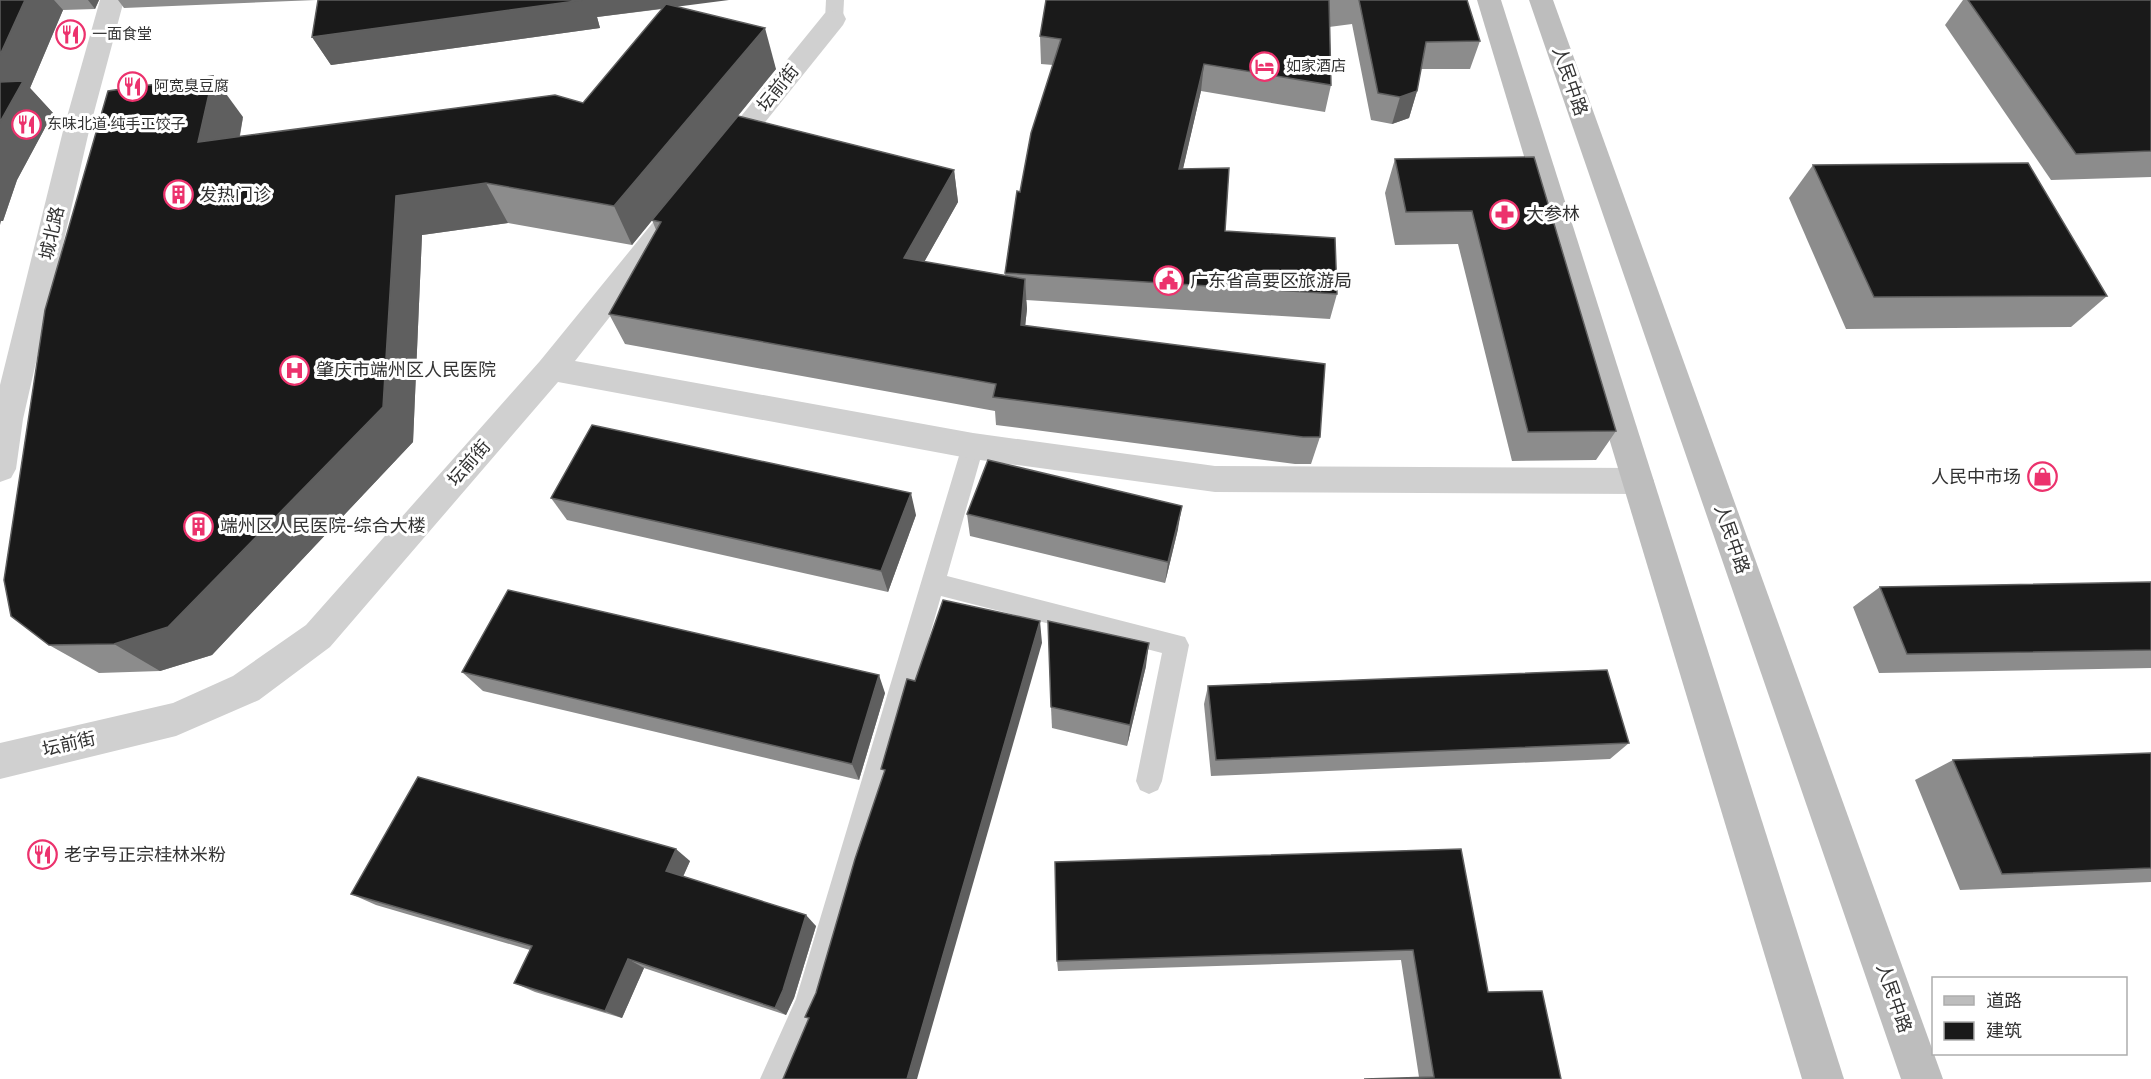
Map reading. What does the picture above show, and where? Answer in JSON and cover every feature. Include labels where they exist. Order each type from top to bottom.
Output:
[{"type":"main road","points":[[1489,0],[1823,1079]]},
{"type":"main road","name":"人民中路","points":[[1541,0],[1923,1079]]},
{"type":"street","name":"城北路","points":[[0,469],[7,419],[70,155],[112,0]]},
{"type":"street","name":"坛前街","points":[[707,176],[834,9]]},
{"type":"street","name":"坛前街","points":[[0,761],[176,719],[246,688],[318,636],[551,369],[685,203]]},
{"type":"street","points":[[551,369],[973,446],[1215,479],[1638,481]]},
{"type":"lane","points":[[776,1079],[810,1002],[973,446]]},
{"type":"lane","points":[[932,583],[1176,645],[1149,782]]},
{"type":"building","points":[[0,0],[25,0],[0,55]]},
{"type":"building","points":[[318,0],[583,0],[312,37]]},
{"type":"building","points":[[1046,0],[1329,0],[1331,85],[1204,64],[1179,169],[1229,168],[1225,231],[1335,238],[1337,294],[1005,273],[1017,191],[1020,192],[1031,133],[1061,39],[1040,36]]},
{"type":"building","points":[[1359,0],[1467,0],[1480,41],[1426,42],[1417,91],[1400,97],[1378,93]]},
{"type":"building","points":[[1968,0],[2151,0],[2151,151],[2076,154]]},
{"type":"building","name":"肇庆市端州区人民医院","points":[[666,4],[765,28],[614,206],[486,183],[396,196],[383,407],[168,627],[114,644],[49,645],[11,616],[4,580],[45,310],[108,91],[213,76],[198,142],[555,95],[583,103]]},
{"type":"building","points":[[23,81],[0,122],[0,82]]},
{"type":"building","points":[[738,116],[954,170],[904,258],[1025,279],[1021,325],[1325,364],[1320,437],[1303,437],[993,397],[996,384],[609,314],[661,222],[652,220]]},
{"type":"building","points":[[1534,157],[1616,431],[1528,432],[1472,211],[1406,212],[1395,159]]},
{"type":"building","points":[[2028,163],[2107,296],[1874,297],[1813,165]]},
{"type":"building","points":[[592,425],[911,493],[881,571],[551,498]]},
{"type":"building","points":[[988,460],[1182,506],[1168,562],[967,514]]},
{"type":"building","points":[[2151,582],[2151,650],[1907,654],[1880,587]]},
{"type":"building","points":[[508,590],[879,675],[852,764],[462,672]]},
{"type":"building","points":[[943,600],[1040,621],[907,1079],[783,1079],[809,1018],[805,1017],[816,993],[855,859],[885,770],[881,769],[907,679],[915,681]]},
{"type":"building","points":[[1048,621],[1149,643],[1130,725],[1051,707]]},
{"type":"building","points":[[1607,670],[1629,743],[1216,760],[1208,686]]},
{"type":"building","points":[[2151,753],[2151,868],[2002,874],[1953,760]]},
{"type":"building","points":[[418,777],[676,849],[666,871],[806,915],[783,990],[775,1008],[628,959],[605,1011],[514,983],[532,946],[351,894]]},
{"type":"building","points":[[1461,849],[1488,992],[1542,991],[1561,1079],[1364,1079],[1434,1077],[1413,950],[1057,961],[1055,862]]},
{"type":"place","name":"一面食堂","points":[[71,34]]},
{"type":"place","name":"如家酒店","points":[[1265,66]]},
{"type":"place","name":"阿宽臭豆腐","points":[[133,86]]},
{"type":"place","name":"东味北道·纯手工饺子","points":[[26,124]]},
{"type":"place","name":"发热门诊","points":[[178,195]]},
{"type":"place","name":"大参林","points":[[1505,214]]},
{"type":"place","name":"广东省高要区旅游局","points":[[1169,281]]},
{"type":"place","name":"肇庆市端州区人民医院","points":[[295,370]]},
{"type":"place","name":"人民中市场","points":[[2042,477]]},
{"type":"place","name":"端州区人民医院-综合大楼","points":[[199,526]]},
{"type":"place","name":"老字号正宗桂林米粉","points":[[43,855]]}]
